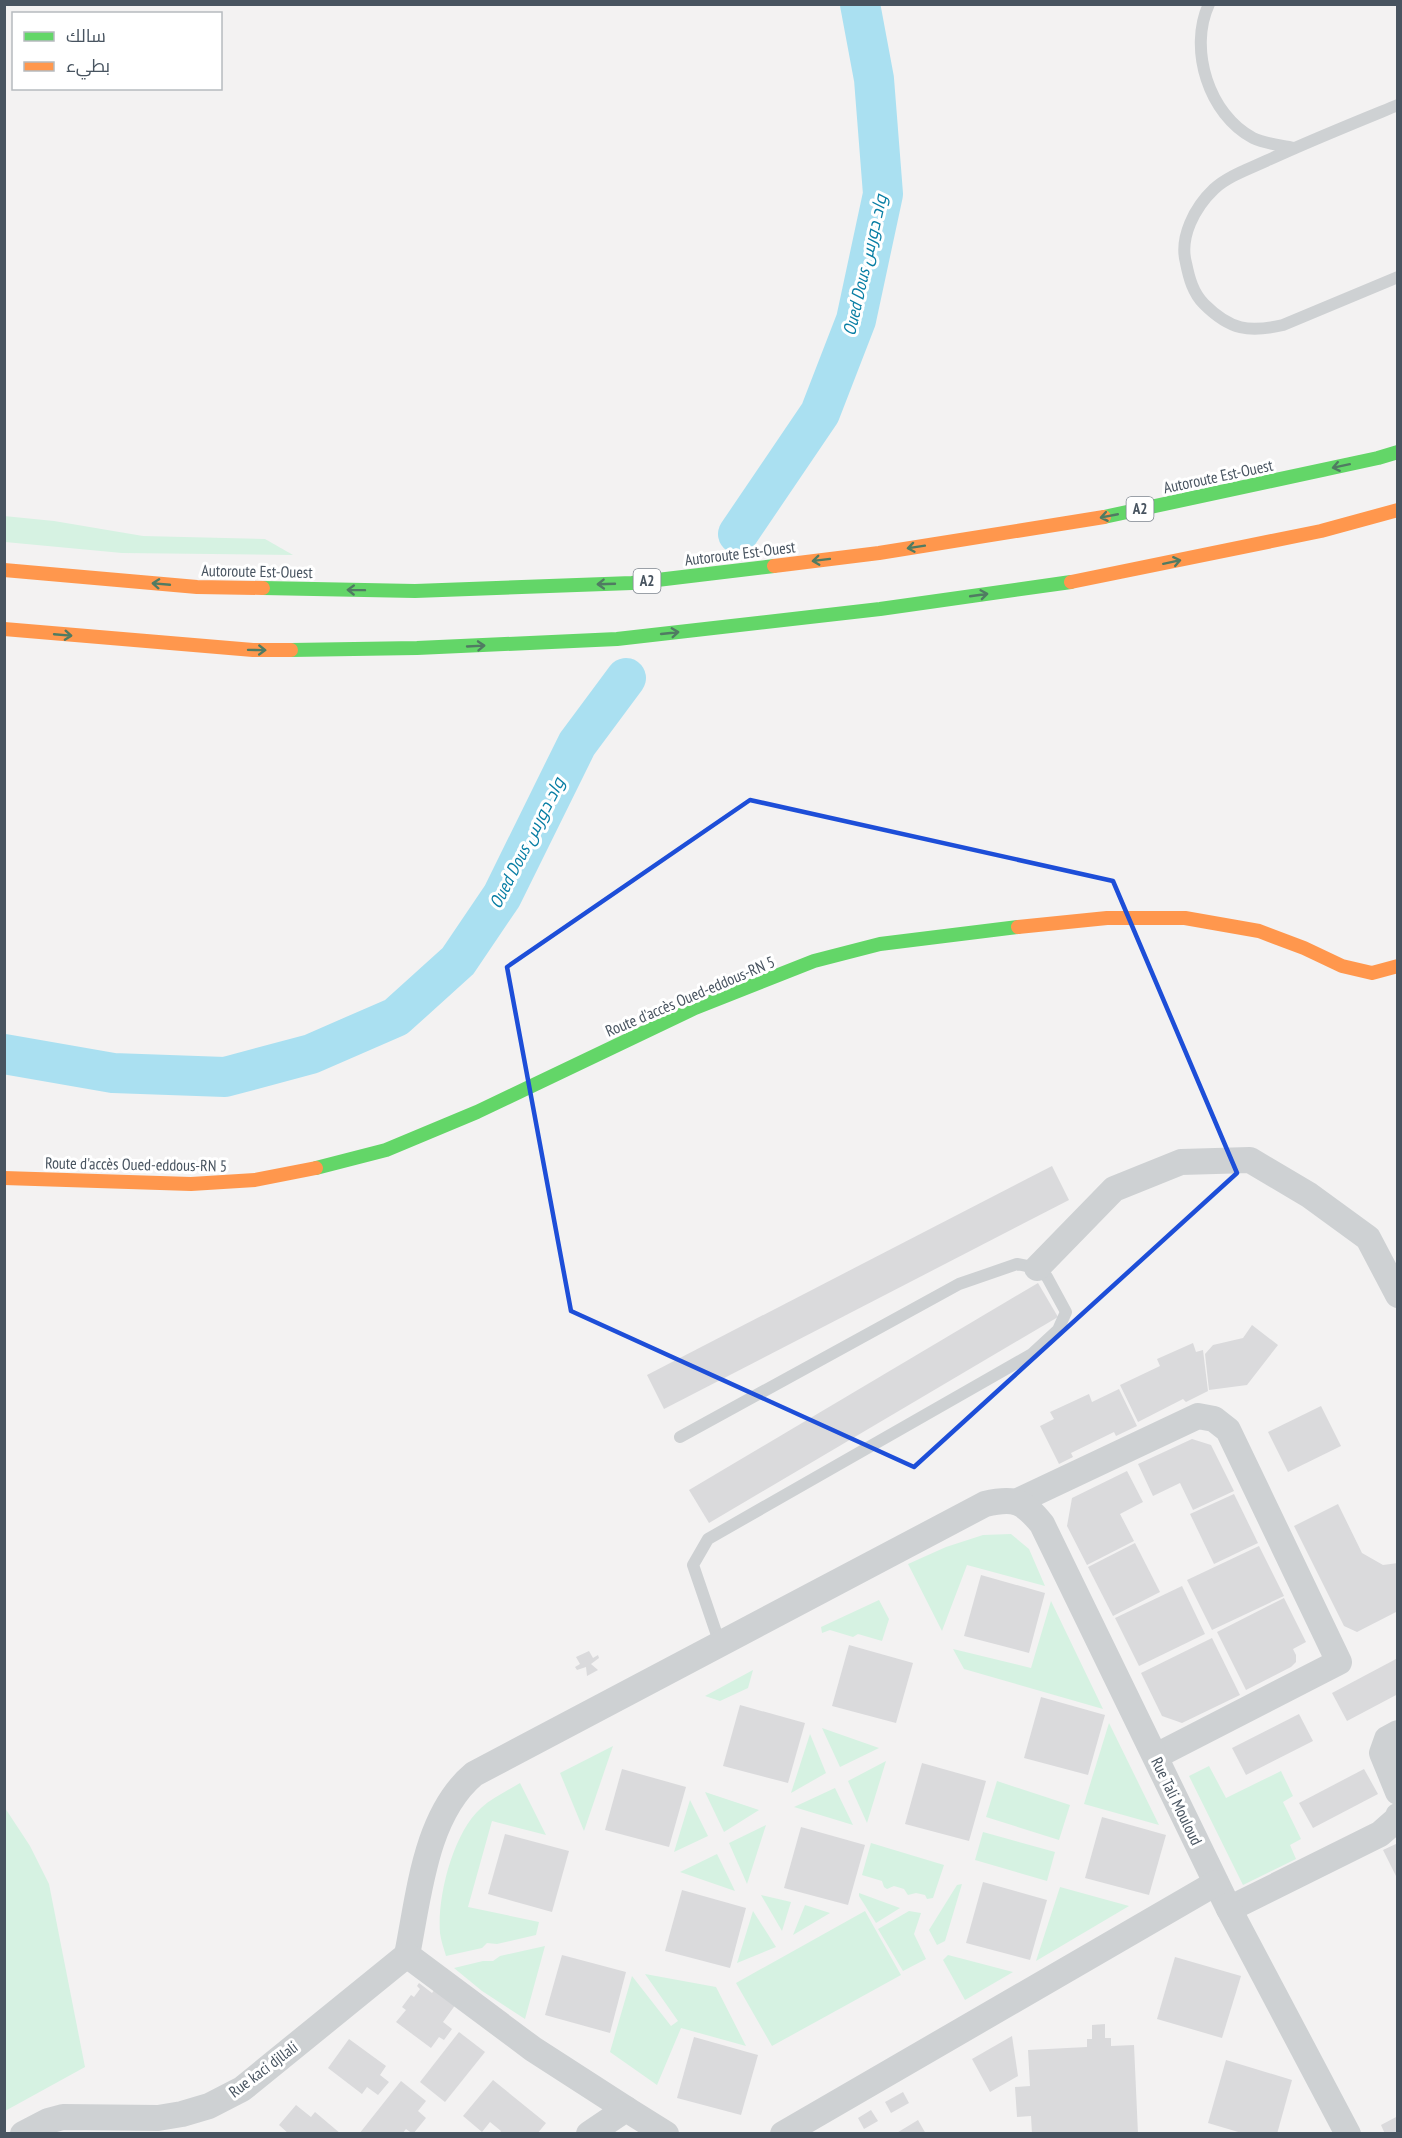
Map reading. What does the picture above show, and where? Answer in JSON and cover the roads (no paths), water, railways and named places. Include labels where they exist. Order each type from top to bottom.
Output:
[{"type":"main road","name":"Autoroute Est-Ouest","points":[[4,570],[197,587],[415,591],[632,583],[879,553],[1109,516],[1398,452]]},
{"type":"main road","points":[[4,629],[253,650],[417,648],[616,639],[880,609],[1096,578],[1321,531],[1398,510]]},
{"type":"main road","name":"Route d'accès Oued-eddous-RN 5","points":[[4,1178],[191,1184],[255,1180],[321,1167],[386,1150],[477,1112],[695,1008],[814,961],[880,944],[986,930],[1107,918],[1185,918],[1259,931],[1304,948],[1342,966],[1372,973],[1398,966]]},
{"type":"street","points":[[1037,1268],[1114,1189],[1181,1162],[1250,1160],[1309,1195],[1368,1238],[1398,1295]]},
{"type":"street","points":[[666,2133],[533,2049],[407,1955],[423,1870],[441,1820],[462,1784],[474,1774],[986,1504],[1004,1500],[1018,1502],[1198,1416],[1214,1419],[1228,1430],[1339,1662],[1156,1756]]},
{"type":"street","name":"Rue Tali Mouloud","points":[[1018,1502],[1033,1513],[1042,1524],[1229,1909],[1348,2133]]},
{"type":"street","points":[[1398,1733],[1387,1738],[1382,1753],[1398,1792]]},
{"type":"street","points":[[1229,1909],[1380,1834],[1398,1816]]},
{"type":"street","points":[[783,2133],[1216,1883]]},
{"type":"street","name":"Rue kaci djllali","points":[[23,2133],[48,2121],[63,2117],[158,2118],[209,2106],[242,2089],[407,1955]]},
{"type":"street","points":[[589,2133],[626,2109]]},
{"type":"lane","points":[[1209,4],[1200,39],[1205,74],[1216,103],[1234,124],[1254,139],[1294,148]]},
{"type":"lane","points":[[1398,105],[1294,148],[1238,174],[1214,189],[1196,210],[1188,228],[1184,254],[1190,280],[1199,299],[1214,314],[1245,330],[1283,325],[1398,278]]},
{"type":"lane","points":[[680,1437],[959,1284],[1017,1264],[1037,1268],[1047,1277],[1066,1312],[1058,1330],[1032,1354],[708,1539],[693,1565],[720,1644]]},
{"type":"waterway","name":"Oued Dous واد دورس","points":[[738,534],[820,413],[856,320],[883,194],[874,79],[860,4]]},
{"type":"waterway","name":"Oued Dous واد دورس","points":[[4,1054],[113,1073],[225,1077],[311,1054],[396,1017],[458,961],[502,896],[577,744],[626,678]]}]
